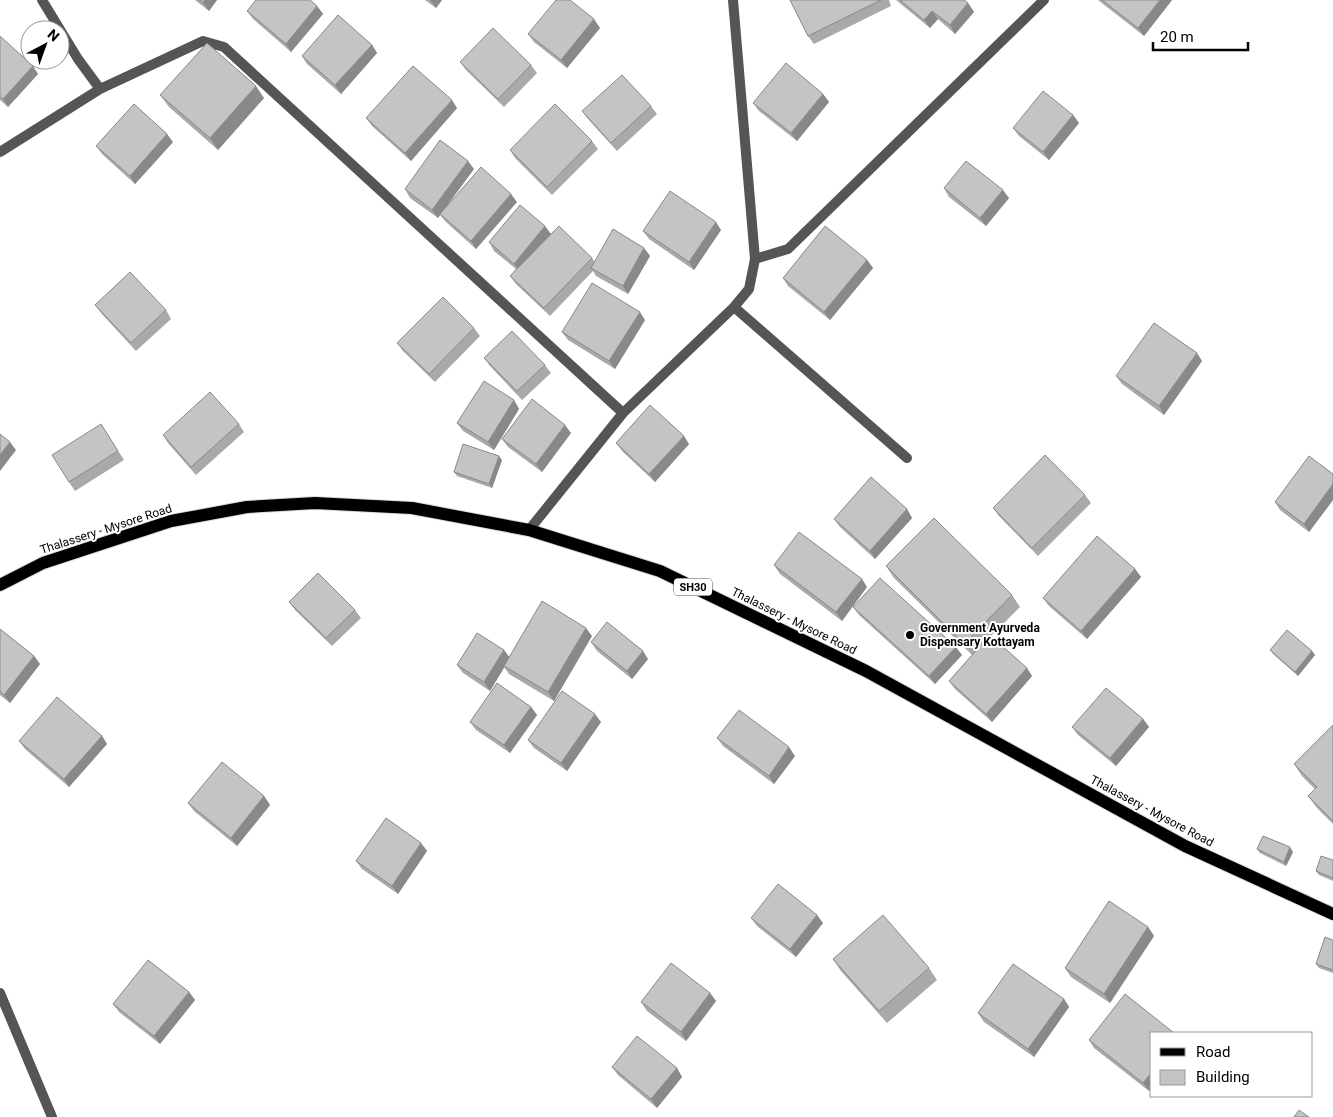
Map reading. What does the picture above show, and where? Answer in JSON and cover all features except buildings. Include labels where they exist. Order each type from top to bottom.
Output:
[{"type":"main road","name":"Thalassery - Mysore Road","points":[[0,585],[43,562],[171,521],[247,507],[315,503],[412,508],[529,530],[660,571],[866,671],[1185,846],[1333,914]]},
{"type":"street","points":[[42,0],[78,59],[100,89]]},
{"type":"street","points":[[529,530],[623,413],[734,308],[749,289],[755,259],[733,0]]},
{"type":"street","points":[[755,259],[788,248],[1044,0]]},
{"type":"street","points":[[0,152],[100,89],[204,41],[224,47],[623,413]]},
{"type":"street","points":[[734,308],[907,458]]},
{"type":"street","points":[[0,993],[52,1117]]},
{"type":"place","name":"Government Ayurveda Dispensary Kottayam","points":[[910,635]]}]
